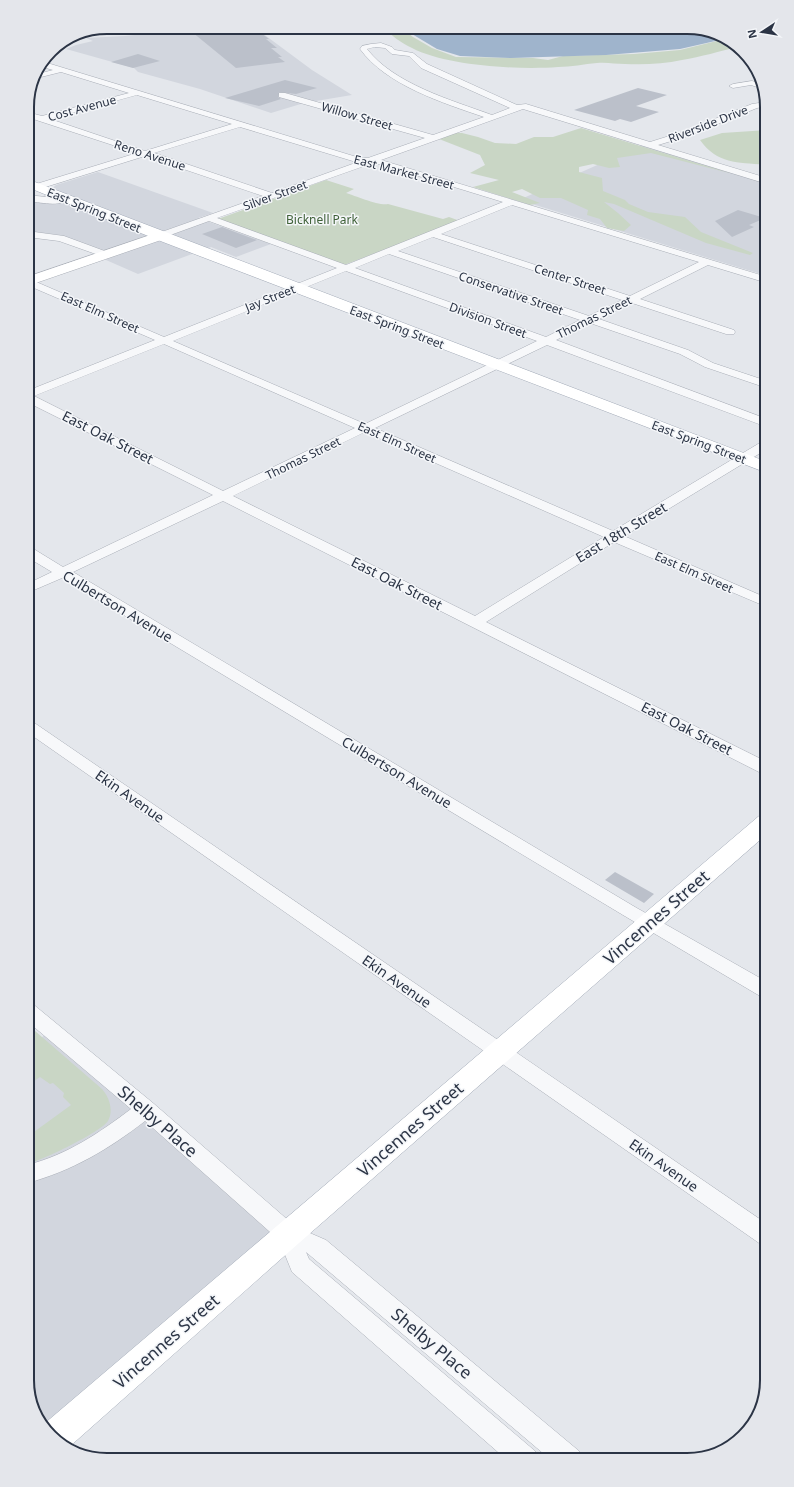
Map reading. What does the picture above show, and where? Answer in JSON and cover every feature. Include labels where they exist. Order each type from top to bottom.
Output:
[{"type":"main road","name":"East Spring Street","points":[[34,186],[159,236],[760,465]]},
{"type":"main road","name":"Silver Street","points":[[34,279],[159,236]]},
{"type":"main road","name":"Vincennes Street","points":[[58,1434],[760,827]]},
{"type":"street","points":[[491,117],[429,94],[383,70],[363,49],[372,46],[385,46],[390,48],[392,52],[411,54],[424,66],[520,107],[760,179]]},
{"type":"street","name":"East Market Street","points":[[46,66],[359,160],[380,162],[760,278]]},
{"type":"street","points":[[41,75],[61,70]]},
{"type":"street","name":"Riverside Drive","points":[[733,86],[752,83],[757,85]]},
{"type":"street","name":"Cost Avenue","points":[[34,121],[137,93]]},
{"type":"street","name":"Willow Street","points":[[282,95],[433,138]]},
{"type":"street","name":"Riverside Drive","points":[[650,145],[685,134],[760,105]]},
{"type":"street","name":"Silver Street","points":[[159,236],[520,107]]},
{"type":"street","name":"Reno Avenue","points":[[34,116],[272,196]]},
{"type":"street","points":[[34,184],[146,153],[241,124]]},
{"type":"street","points":[[34,199],[57,201],[66,198]]},
{"type":"street","name":"Jay Street","points":[[34,393],[512,202]]},
{"type":"street","name":"Division Street","points":[[208,218],[760,420]]},
{"type":"street","name":"Center Street","points":[[433,234],[730,332]]},
{"type":"street","points":[[34,235],[61,238],[107,255]]},
{"type":"street","name":"Conservative Street","points":[[389,251],[684,352],[709,365],[760,383]]},
{"type":"street","name":"Thomas Street","points":[[34,587],[497,365],[588,319],[707,262]]},
{"type":"street","name":"East Elm Street","points":[[34,284],[760,600]]},
{"type":"street","name":"East Oak Street","points":[[34,400],[760,765]]},
{"type":"street","name":"East 18th Street","points":[[476,622],[614,536],[760,448]]},
{"type":"street","name":"Culbertson Avenue","points":[[34,555],[649,923],[760,987]]},
{"type":"street","name":"Ekin Avenue","points":[[34,730],[760,1231]]},
{"type":"street","name":"Shelby Place","points":[[34,1016],[146,1109],[288,1234],[318,1247],[562,1453]]},
{"type":"street","points":[[34,1173],[57,1166],[85,1151],[116,1133],[146,1109]]},
{"type":"street","name":"Shelby Place","points":[[288,1234],[300,1265],[518,1453]]},
{"type":"shaded area","points":[[144,34],[263,34],[312,70],[352,95],[304,103],[271,113],[200,89],[138,72],[134,68],[66,49],[93,41],[86,38]]},
{"type":"shaded area","points":[[642,145],[760,182],[760,274],[519,200]]},
{"type":"shaded area","points":[[98,172],[213,213],[198,218],[271,244],[236,257],[211,247],[138,274],[106,260],[104,251],[60,235],[34,232],[34,202],[37,202],[56,185]]},
{"type":"shaded area","points":[[51,1030],[288,1234],[57,1434],[44,1417],[36,1399],[34,1380],[34,1043]]},
{"type":"green space","points":[[391,34],[409,34],[432,48],[456,57],[533,58],[548,60],[563,56],[634,54],[680,50],[717,41],[731,49],[661,63],[601,63],[563,67],[524,68],[463,63],[444,59],[412,48]]},
{"type":"green space","points":[[581,128],[733,174],[651,153],[617,158],[620,167],[609,168],[593,164],[579,167],[579,172],[602,178],[603,191],[625,200],[629,204],[648,212],[685,217],[701,232],[753,253],[750,255],[706,243],[614,204],[604,202],[631,225],[624,231],[607,228],[600,219],[587,215],[588,210],[561,198],[540,198],[522,189],[512,192],[540,203],[530,205],[473,187],[499,180],[470,173],[485,165],[480,155],[439,139],[453,133],[462,133],[495,143],[516,144],[534,137],[553,137]]},
{"type":"green space","points":[[760,130],[760,164],[730,161],[722,158],[714,154],[700,140],[722,133]]},
{"type":"green space","name":"Bicknell Park","points":[[326,180],[354,189],[346,193],[379,204],[388,204],[443,219],[449,217],[460,221],[344,265],[218,219]]},
{"type":"green space","points":[[34,1030],[102,1089],[109,1100],[111,1112],[108,1121],[94,1132],[57,1152],[34,1162],[34,1132],[71,1105],[63,1097],[64,1093],[53,1083],[50,1084],[40,1077],[34,1081]]},
{"type":"water","points":[[412,34],[692,34],[702,35],[717,41],[680,49],[606,55],[511,58],[460,56],[437,49]]},
{"type":"building","points":[[194,34],[262,34],[277,48],[271,48],[282,57],[278,57],[285,62],[236,68]]},
{"type":"building","points":[[138,54],[160,61],[133,68],[111,62]]},
{"type":"building","points":[[285,80],[317,88],[296,94],[279,92],[278,97],[281,99],[259,106],[225,98]]},
{"type":"building","points":[[638,88],[667,95],[636,106],[659,112],[631,122],[620,119],[615,121],[574,110]]},
{"type":"building","points":[[738,210],[760,217],[760,220],[749,225],[754,227],[732,237],[715,221]]},
{"type":"building","points":[[222,227],[257,240],[236,248],[202,234]]},
{"type":"building","points":[[615,872],[654,894],[644,903],[605,880]]}]
